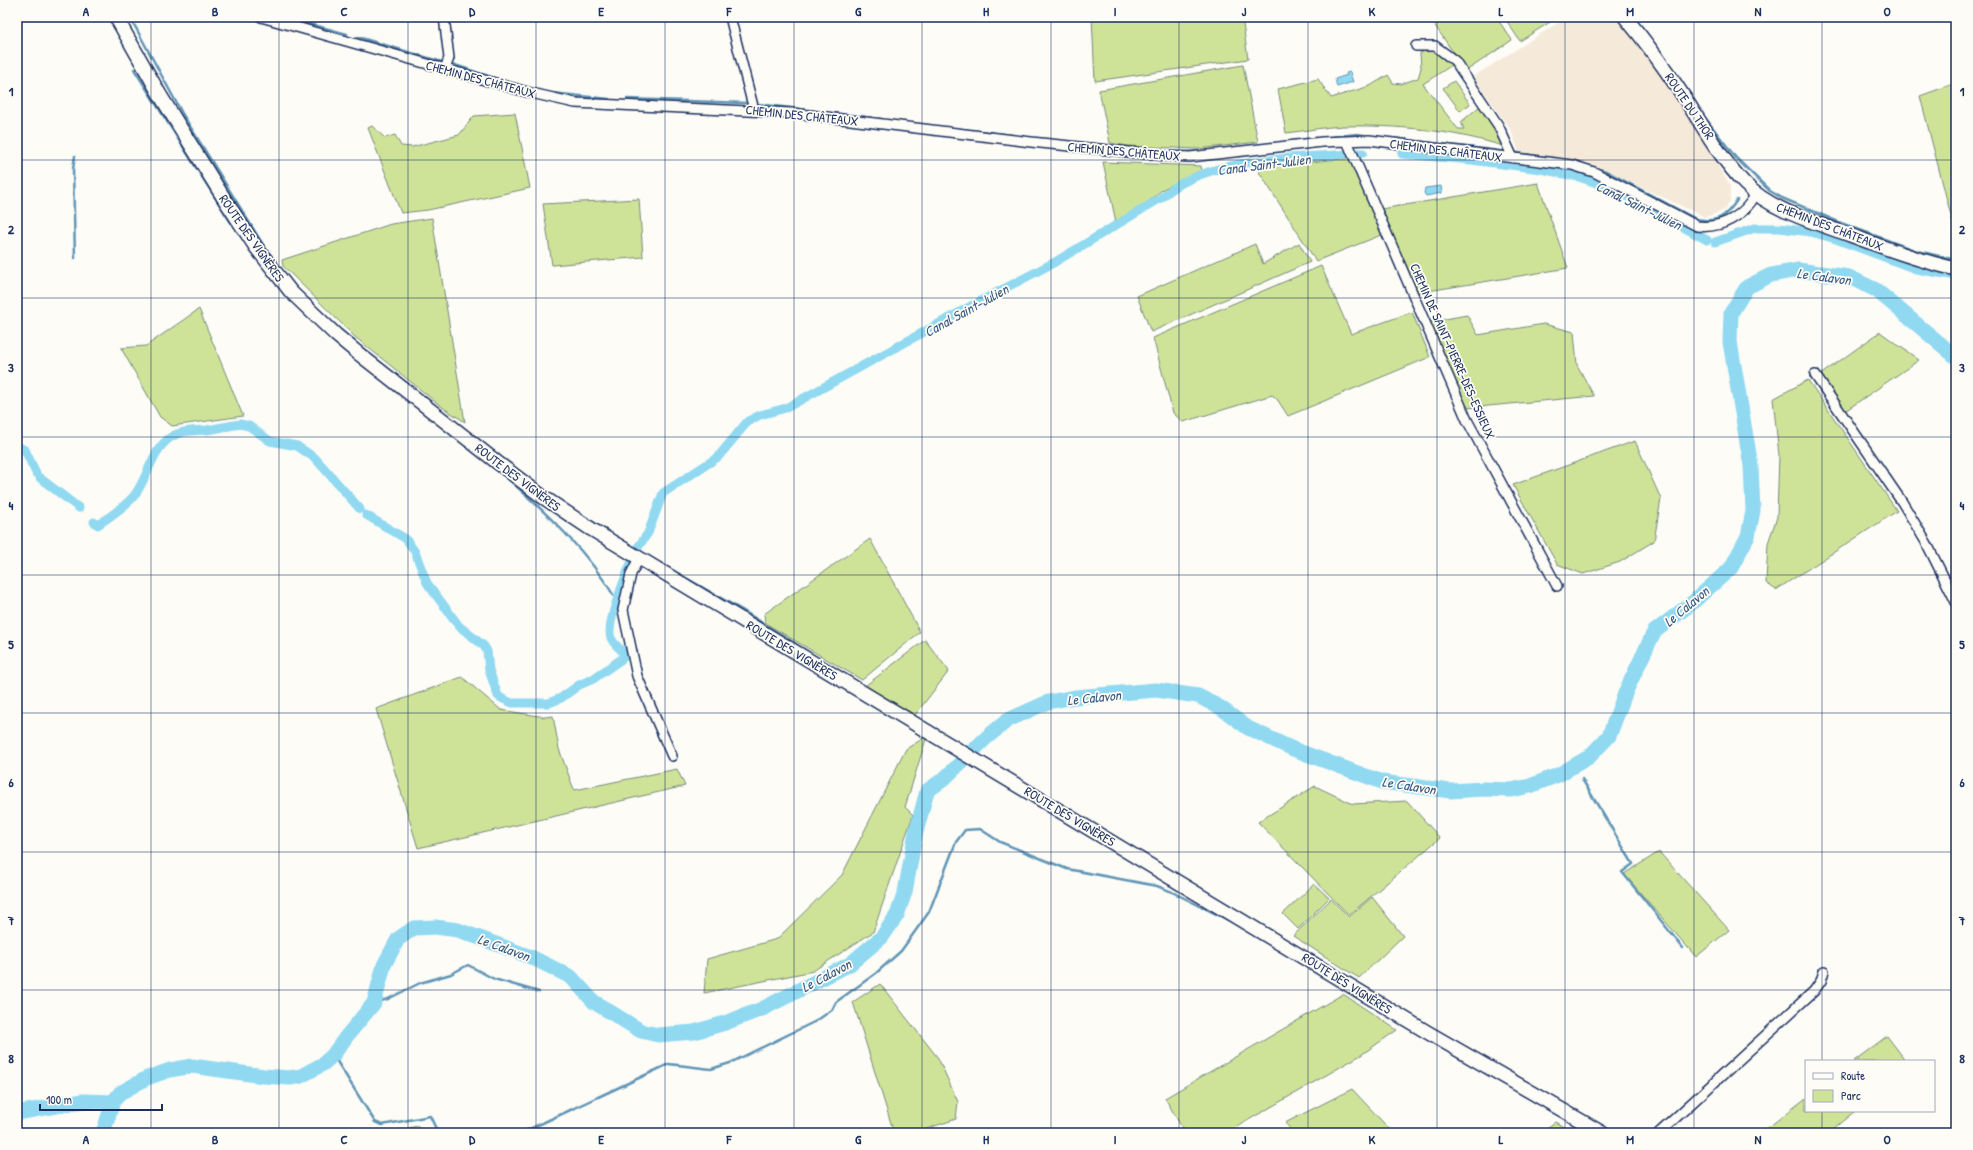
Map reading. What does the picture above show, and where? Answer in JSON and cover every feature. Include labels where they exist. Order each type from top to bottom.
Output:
[{"type":"street","name":"ROUTE DES VIGNÈRES","points":[[116,17],[160,95],[225,200],[255,246],[292,292],[336,335],[543,497],[635,555],[1420,1028],[1602,1133]]},
{"type":"street","name":"CHEMIN DES CHÂTEAUX","points":[[261,17],[527,92],[576,103],[792,112],[1031,142],[1190,157],[1322,142],[1377,141],[1572,166],[1594,172],[1697,226],[1710,228],[1723,224],[1748,205],[1756,194],[1780,208],[1811,222],[1932,264],[1956,269]]},
{"type":"street","points":[[444,17],[449,58],[445,69]]},
{"type":"street","points":[[730,17],[754,110]]},
{"type":"street","name":"ROUTE DU THOR","points":[[1625,17],[1667,71],[1724,159],[1745,184],[1756,194]]},
{"type":"street","points":[[1416,46],[1435,46],[1455,61],[1498,125],[1512,158]]},
{"type":"street","name":"CHEMIN DE SAINT-PIERRE-DES-ESSIEUX","points":[[1347,141],[1467,420],[1557,586]]},
{"type":"street","points":[[1815,375],[1902,502],[1926,542],[1956,602]]},
{"type":"street","points":[[635,555],[623,610],[636,676],[672,756]]},
{"type":"street","points":[[1659,1133],[1814,991],[1821,981],[1824,971]]},
{"type":"shaded area","points":[[1567,17],[1615,17],[1658,71],[1690,118],[1730,186],[1730,201],[1725,210],[1705,217],[1589,163],[1519,152],[1511,130],[1473,77]]},
{"type":"green space","points":[[1092,17],[1242,17],[1248,59],[1095,81]]},
{"type":"green space","points":[[1429,17],[1496,17],[1512,40],[1466,71]]},
{"type":"green space","points":[[1504,17],[1558,17],[1520,41]]},
{"type":"green space","points":[[1427,50],[1441,53],[1452,65],[1423,84],[1458,129],[1464,129],[1461,122],[1480,106],[1495,126],[1503,146],[1444,132],[1383,126],[1329,127],[1286,133],[1278,89],[1318,79],[1331,98],[1370,86],[1388,75],[1393,83],[1401,84],[1418,78],[1421,68],[1420,53]]},
{"type":"green space","points":[[1243,65],[1258,142],[1198,149],[1128,146],[1110,143],[1099,90]]},
{"type":"green space","points":[[1454,81],[1470,104],[1460,111],[1443,88]]},
{"type":"green space","points":[[1956,83],[1956,235],[1920,96]]},
{"type":"green space","points":[[515,113],[530,188],[428,210],[401,213],[368,128],[372,126],[385,138],[395,135],[401,146],[412,147],[459,135],[474,116]]},
{"type":"green space","points":[[1351,158],[1384,234],[1316,261],[1256,167]]},
{"type":"green space","points":[[1103,162],[1201,166],[1202,171],[1163,189],[1142,207],[1116,222]]},
{"type":"green space","points":[[1538,183],[1568,268],[1416,293],[1381,209]]},
{"type":"green space","points":[[639,199],[643,257],[552,265],[543,204]]},
{"type":"green space","points":[[432,218],[465,422],[442,407],[355,337],[283,266],[282,260],[391,224]]},
{"type":"green space","points":[[1299,243],[1310,262],[1151,332],[1137,296],[1255,244],[1263,264]]},
{"type":"green space","points":[[1321,266],[1351,334],[1412,312],[1430,357],[1288,416],[1277,399],[1272,395],[1183,422],[1173,413],[1153,338]]},
{"type":"green space","points":[[199,309],[243,416],[172,426],[160,417],[121,348],[146,346]]},
{"type":"green space","points":[[1467,315],[1478,335],[1544,324],[1574,332],[1577,365],[1594,396],[1467,408],[1429,322]]},
{"type":"green space","points":[[1880,332],[1919,360],[1845,411],[1820,375]]},
{"type":"green space","points":[[1808,380],[1897,511],[1776,590],[1766,583],[1768,543],[1777,517],[1779,455],[1773,399]]},
{"type":"green space","points":[[1635,441],[1661,499],[1654,541],[1620,562],[1583,574],[1557,564],[1513,485]]},
{"type":"green space","points":[[870,539],[920,632],[862,680],[765,623],[764,614]]},
{"type":"green space","points":[[925,640],[949,671],[915,715],[865,686]]},
{"type":"green space","points":[[462,677],[501,710],[545,717],[553,716],[559,749],[575,790],[677,769],[685,786],[418,848],[376,709]]},
{"type":"green space","points":[[927,736],[905,807],[913,815],[873,932],[813,971],[704,993],[707,959],[777,939],[842,875],[906,749]]},
{"type":"green space","points":[[1315,786],[1353,804],[1407,801],[1440,838],[1349,915],[1258,822]]},
{"type":"green space","points":[[1659,852],[1729,930],[1696,957],[1624,874]]},
{"type":"green space","points":[[1314,884],[1329,898],[1298,929],[1283,914]]},
{"type":"green space","points":[[1372,897],[1403,936],[1359,978],[1293,936],[1331,899],[1349,917]]},
{"type":"green space","points":[[880,984],[938,1058],[958,1102],[956,1119],[914,1133],[894,1133],[853,1002]]},
{"type":"green space","points":[[1343,994],[1397,1030],[1361,1055],[1226,1133],[1185,1133],[1165,1098]]},
{"type":"green space","points":[[1887,1036],[1905,1060],[1855,1060]]},
{"type":"green space","points":[[1352,1089],[1393,1133],[1294,1133],[1285,1123]]},
{"type":"green space","points":[[1805,1099],[1805,1112],[1854,1112],[1828,1133],[1761,1133]]},
{"type":"green space","points":[[1555,1122],[1574,1133],[1540,1133]]},
{"type":"green space","points":[[417,1126],[425,1133],[388,1133]]},
{"type":"water","points":[[1350,72],[1353,82],[1337,87],[1335,79],[1347,75],[1346,73]]},
{"type":"water","points":[[1441,186],[1442,193],[1426,196],[1424,193],[1425,188]]},
{"type":"waterway","points":[[130,17],[183,115],[270,256]]},
{"type":"waterway","points":[[284,17],[347,34]]},
{"type":"waterway","points":[[358,37],[442,62]]},
{"type":"waterway","points":[[455,65],[506,82]]},
{"type":"waterway","points":[[134,69],[233,226],[243,239]]},
{"type":"waterway","points":[[552,93],[609,99]]},
{"type":"waterway","points":[[627,99],[747,103]]},
{"type":"waterway","points":[[758,104],[881,119]]},
{"type":"waterway","points":[[1700,111],[1736,158],[1770,191],[1782,198],[1841,223],[1914,250],[1956,260]]},
{"type":"waterway","points":[[952,128],[1012,135]]},
{"type":"waterway","points":[[1330,137],[1357,134],[1370,136]]},
{"type":"waterway","points":[[1391,138],[1508,152]]},
{"type":"waterway","points":[[1234,148],[1267,144]]},
{"type":"waterway","points":[[1159,151],[1172,152]]},
{"type":"waterway","points":[[1178,152],[1207,151]]},
{"type":"waterway","points":[[1512,152],[1571,161]]},
{"type":"waterway","name":"Canal Saint-Julien","points":[[1356,153],[1363,153]]},
{"type":"waterway","name":"Canal Saint-Julien","points":[[636,550],[648,533],[663,493],[718,457],[748,421],[760,415],[786,408],[971,306],[1055,262],[1161,198],[1179,185],[1201,175],[1224,167],[1250,162],[1348,154]]},
{"type":"waterway","name":"Canal Saint-Julien","points":[[1402,154],[1471,160],[1541,169],[1579,177],[1611,188],[1707,240]]},
{"type":"waterway","points":[[75,156],[73,169],[75,258]]},
{"type":"waterway","points":[[1595,168],[1606,171],[1696,219],[1710,220],[1725,215],[1737,200]]},
{"type":"waterway","name":"Canal Saint-Julien","points":[[1715,242],[1755,228],[1780,228],[1811,232],[1836,239],[1916,269],[1956,276]]},
{"type":"waterway","name":"Le Calavon","points":[[103,1133],[113,1102],[120,1093],[147,1078],[170,1070],[192,1066],[290,1078],[301,1076],[323,1064],[333,1055],[374,1003],[384,965],[398,939],[414,928],[435,927],[458,930],[531,957],[571,977],[594,1002],[641,1031],[658,1035],[694,1032],[725,1023],[762,1009],[850,964],[882,937],[897,915],[905,892],[916,832],[927,791],[944,779],[986,738],[1008,720],[1048,702],[1075,697],[1156,690],[1198,696],[1221,708],[1248,728],[1293,749],[1382,782],[1450,791],[1484,789],[1511,790],[1530,786],[1558,775],[1589,757],[1609,736],[1626,691],[1654,632],[1692,603],[1731,568],[1748,536],[1753,511],[1751,466],[1730,342],[1731,313],[1747,287],[1771,275],[1798,270],[1849,277],[1876,290],[1956,357]]},
{"type":"waterway","points":[[310,302],[345,334]]},
{"type":"waterway","points":[[352,340],[432,403]]},
{"type":"waterway","name":"Canal Saint-Julien","points":[[94,522],[98,525],[134,496],[144,480],[156,453],[169,439],[184,432],[207,430],[240,424],[249,426],[270,441],[297,446],[315,458],[360,509]]},
{"type":"waterway","name":"Canal Saint-Julien","points":[[17,446],[25,450],[36,473]]},
{"type":"waterway","points":[[504,475],[535,503],[580,549],[606,583],[617,601]]},
{"type":"waterway","name":"Canal Saint-Julien","points":[[40,478],[79,508]]},
{"type":"waterway","name":"Canal Saint-Julien","points":[[366,515],[406,539],[415,552],[427,583],[459,626],[484,646],[487,651],[489,670],[498,696],[512,703],[549,703],[561,698],[579,685],[593,679],[623,658],[623,652],[612,640],[610,631],[614,611],[633,558]]},
{"type":"waterway","points":[[584,516],[607,531]]},
{"type":"waterway","points":[[667,567],[742,610],[829,665]]},
{"type":"waterway","points":[[1582,779],[1633,864],[1622,872],[1683,948]]},
{"type":"waterway","points":[[521,1133],[669,1064],[711,1069],[730,1063],[816,1021],[832,1010],[836,1002],[875,974],[901,951],[929,912],[956,842],[965,830],[980,829],[1000,842],[1067,869],[1157,886],[1230,921]]},
{"type":"waterway","points":[[374,1003],[388,999],[420,983],[451,974],[468,965],[494,979],[539,992]]},
{"type":"waterway","points":[[333,1055],[375,1122],[382,1125],[430,1116],[438,1133]]},
{"type":"waterway","points":[[1454,1055],[1463,1060]]},
{"type":"waterway","points":[[17,1113],[83,1101],[113,1102]]}]
